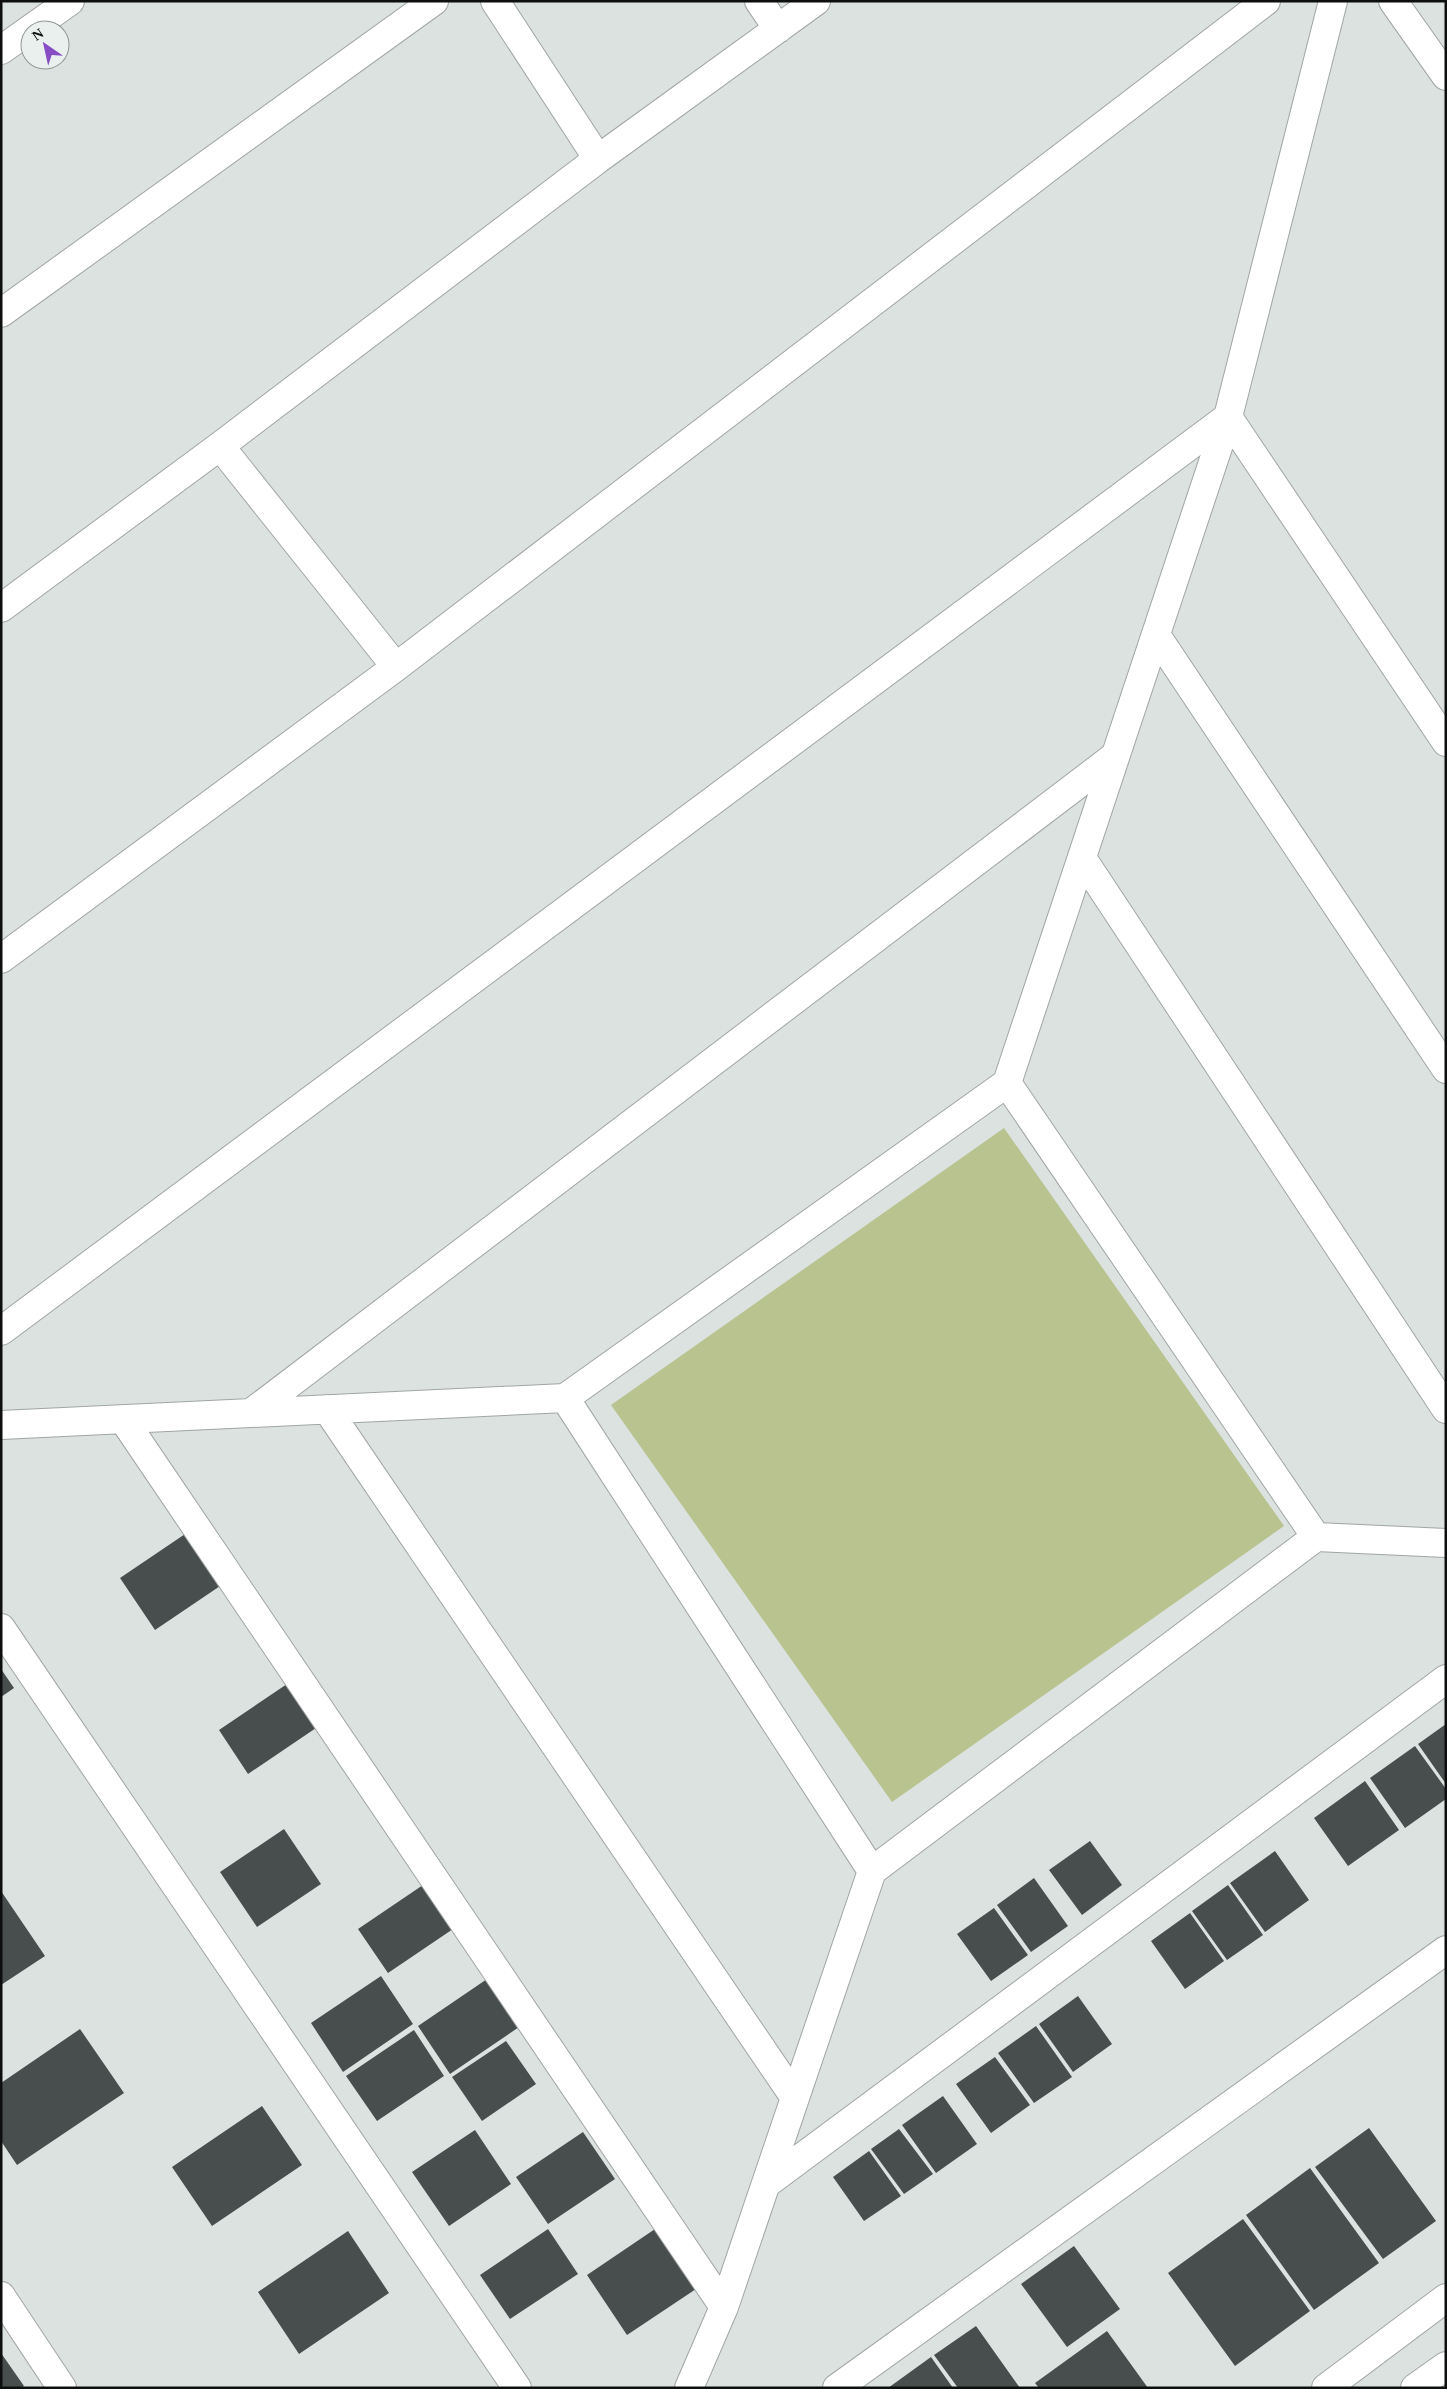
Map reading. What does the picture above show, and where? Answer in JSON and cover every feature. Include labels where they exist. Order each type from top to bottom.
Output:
[{"type":"street","points":[[1,50],[70,1]]},
{"type":"street","points":[[1,313],[434,1]]},
{"type":"street","points":[[495,1],[598,159]]},
{"type":"street","points":[[760,1],[778,29]]},
{"type":"street","points":[[1,608],[220,446],[598,159],[816,1]]},
{"type":"street","points":[[1,959],[396,667],[1266,1]]},
{"type":"street","points":[[1,1425],[565,1398],[1007,1083],[1228,418],[1333,1]]},
{"type":"street","points":[[1393,1],[1446,76]]},
{"type":"street","points":[[1228,418],[1446,742]]},
{"type":"street","points":[[1,1331],[1228,418]]},
{"type":"street","points":[[220,446],[396,667]]},
{"type":"street","points":[[1156,635],[1446,1069]]},
{"type":"street","points":[[251,1413],[1115,756]]},
{"type":"street","points":[[1082,858],[1446,1409]]},
{"type":"street","points":[[1007,1083],[1316,1537]]},
{"type":"street","points":[[565,1398],[872,1870]]},
{"type":"street","points":[[327,1410],[795,2098]]},
{"type":"street","points":[[124,1419],[724,2307]]},
{"type":"street","points":[[689,2388],[724,2307],[872,1870],[1316,1537],[1446,1543]]},
{"type":"street","points":[[1,1628],[517,2388]]},
{"type":"street","points":[[766,2184],[1446,1679]]},
{"type":"street","points":[[837,2388],[1446,1950]]},
{"type":"street","points":[[1,2296],[62,2388]]},
{"type":"street","points":[[1326,2388],[1446,2298]]},
{"type":"street","points":[[1415,2388],[1446,2366]]},
{"type":"green space","points":[[1004,1128],[1284,1526],[892,1802],[611,1405]]},
{"type":"building","points":[[191,1530],[226,1582],[155,1630],[120,1578]]},
{"type":"building","points":[[1,1669],[14,1688],[1,1697]]},
{"type":"building","points":[[287,1684],[316,1728],[248,1774],[219,1730]]},
{"type":"building","points":[[1446,1724],[1446,1784],[1418,1744]]},
{"type":"building","points":[[1415,1746],[1446,1789],[1446,1799],[1405,1828],[1370,1778]]},
{"type":"building","points":[[1365,1781],[1399,1830],[1348,1866],[1314,1818]]},
{"type":"building","points":[[284,1829],[321,1884],[257,1927],[220,1872]]},
{"type":"building","points":[[1090,1841],[1122,1885],[1082,1915],[1049,1870]]},
{"type":"building","points":[[1275,1851],[1309,1900],[1265,1932],[1230,1883]]},
{"type":"building","points":[[1034,1878],[1068,1926],[1031,1952],[997,1905]]},
{"type":"building","points":[[423,1885],[453,1929],[388,1973],[358,1929]]},
{"type":"building","points":[[1228,1885],[1263,1935],[1227,1960],[1192,1911]]},
{"type":"building","points":[[1,1891],[45,1956],[1,1985]]},
{"type":"building","points":[[994,1908],[1028,1955],[991,1981],[957,1934]]},
{"type":"building","points":[[1190,1913],[1224,1961],[1185,1989],[1151,1941]]},
{"type":"building","points":[[381,1976],[413,2024],[343,2072],[311,2023]]},
{"type":"building","points":[[490,1977],[522,2025],[450,2074],[418,2026]]},
{"type":"building","points":[[1078,1996],[1112,2044],[1073,2072],[1039,2024]]},
{"type":"building","points":[[1036,2026],[1072,2077],[1034,2103],[998,2053]]},
{"type":"building","points":[[80,2029],[124,2093],[17,2165],[1,2141],[1,2083]]},
{"type":"building","points":[[414,2030],[444,2076],[377,2121],[346,2076]]},
{"type":"building","points":[[506,2041],[536,2084],[482,2121],[452,2077]]},
{"type":"building","points":[[995,2057],[1030,2105],[991,2133],[956,2084]]},
{"type":"building","points":[[943,2096],[977,2144],[936,2173],[902,2125]]},
{"type":"building","points":[[262,2106],[302,2165],[212,2226],[172,2167]]},
{"type":"building","points":[[1369,2128],[1436,2221],[1383,2259],[1315,2167]]},
{"type":"building","points":[[899,2129],[933,2174],[904,2194],[871,2149]]},
{"type":"building","points":[[475,2130],[511,2184],[449,2226],[412,2172]]},
{"type":"building","points":[[583,2132],[615,2179],[548,2224],[516,2177]]},
{"type":"building","points":[[869,2151],[901,2196],[864,2221],[833,2177]]},
{"type":"building","points":[[1310,2168],[1379,2263],[1314,2310],[1246,2215]]},
{"type":"building","points":[[1243,2219],[1310,2311],[1235,2366],[1168,2273]]},
{"type":"building","points":[[658,2227],[699,2287],[627,2335],[587,2275]]},
{"type":"building","points":[[548,2229],[578,2274],[510,2319],[480,2275]]},
{"type":"building","points":[[348,2231],[389,2293],[299,2354],[258,2292]]},
{"type":"building","points":[[1074,2246],[1120,2309],[1067,2347],[1021,2284]]},
{"type":"building","points":[[976,2326],[1020,2388],[958,2388],[934,2355]]},
{"type":"building","points":[[1107,2331],[1148,2388],[1039,2388],[1035,2383]]},
{"type":"building","points":[[1,2353],[24,2386],[21,2388],[1,2388]]},
{"type":"building","points":[[931,2357],[953,2388],[888,2388]]}]
